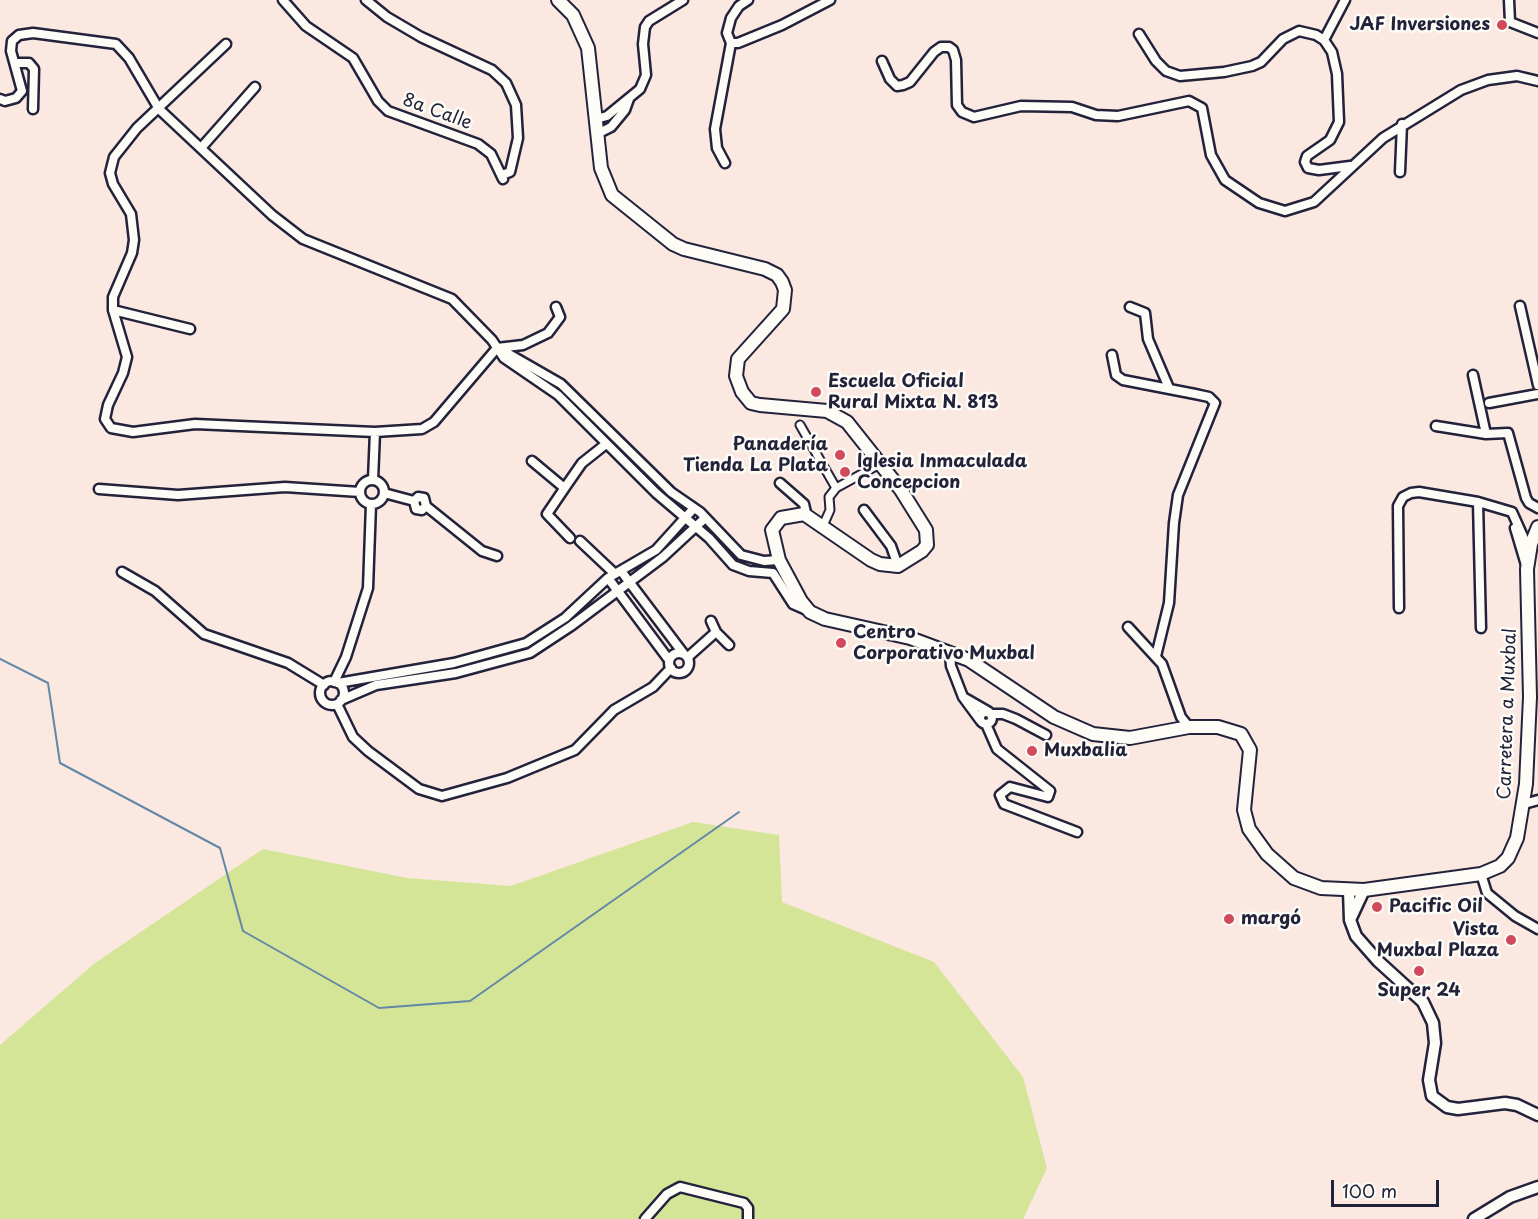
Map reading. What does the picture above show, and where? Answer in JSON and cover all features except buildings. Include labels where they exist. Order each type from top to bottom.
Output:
[{"type":"main road","points":[[558,0],[573,15],[588,48],[602,174],[612,195],[673,244],[684,249],[765,269],[777,275],[782,282],[785,290],[783,309],[738,359],[736,376],[747,397],[751,402],[760,405],[833,413],[852,427],[878,465],[922,520],[928,537],[922,551],[898,566],[880,564],[871,560],[804,514],[788,516],[776,523],[773,538],[779,560],[801,601],[810,612]]},
{"type":"main road","name":"Carretera a Muxbal","points":[[810,612],[825,620],[910,638],[950,653],[999,678],[1054,717],[1093,734],[1130,738],[1189,727],[1218,727],[1233,731],[1245,739],[1250,757],[1244,814],[1253,837],[1267,854],[1283,870],[1301,882],[1348,891],[1364,890],[1481,874],[1500,867],[1511,854],[1524,804],[1530,697],[1527,569],[1538,527]]},
{"type":"street","name":"8a Calle","points":[[283,0],[306,26],[353,58],[378,101],[388,111],[478,144],[492,154],[503,177],[510,172],[518,138],[516,105],[506,83],[492,70],[422,37],[387,17],[366,0]]},
{"type":"street","points":[[596,119],[607,116],[618,104],[629,99],[640,89],[646,75],[643,44],[645,27],[650,21],[683,0]]},
{"type":"street","points":[[725,163],[717,148],[715,129],[731,43],[727,33],[731,18],[739,6],[748,0]]},
{"type":"street","points":[[731,43],[738,43],[782,25],[830,0]]},
{"type":"street","points":[[1324,40],[1345,0]]},
{"type":"street","points":[[1509,0],[1510,22],[1538,33]]},
{"type":"street","points":[[1139,34],[1156,61],[1166,70],[1180,76],[1224,72],[1252,66],[1261,62],[1283,39],[1299,32],[1316,35],[1324,40],[1332,52],[1337,74],[1339,122],[1330,140],[1307,156],[1305,162],[1308,168],[1319,170],[1350,166]]},
{"type":"street","points":[[0,99],[5,101],[16,98],[22,91],[11,51],[12,41],[19,34],[33,33],[116,44],[129,58],[159,109],[272,215],[303,239],[452,299],[511,365],[558,395],[685,520],[709,538],[733,565],[749,571],[772,573],[793,604],[810,612]]},
{"type":"street","points":[[226,44],[125,140],[114,157],[110,173],[113,184],[131,214],[134,240],[132,253],[115,291],[113,310],[127,357],[123,374],[108,405],[105,419],[114,430],[133,432],[195,424],[375,432],[415,431],[428,426],[497,348],[523,345],[548,333],[560,317],[556,307]]},
{"type":"street","points":[[882,62],[890,80],[897,86],[903,85],[910,82],[934,52],[941,47],[949,47],[953,50],[956,60],[957,105],[962,112],[974,117],[1021,106],[1072,107],[1096,115],[1118,116],[1189,101],[1202,108],[1211,155],[1225,180],[1259,203],[1276,210],[1294,210],[1314,202],[1350,166],[1402,124],[1461,90],[1488,80],[1517,76],[1538,81]]},
{"type":"street","points":[[15,63],[29,63],[34,69],[33,109]]},
{"type":"street","points":[[201,148],[255,87]]},
{"type":"street","points":[[597,134],[611,127],[625,110],[629,99]]},
{"type":"street","points":[[1400,172],[1402,124]]},
{"type":"street","points":[[1520,306],[1537,382]]},
{"type":"street","points":[[1130,307],[1145,313],[1148,320],[1148,339],[1169,388]]},
{"type":"street","points":[[113,310],[190,329]]},
{"type":"street","points":[[497,348],[561,384],[671,492],[694,508],[741,555],[764,561],[779,560]]},
{"type":"street","points":[[1112,355],[1119,378],[1209,397],[1215,403],[1178,495],[1169,603],[1156,656]]},
{"type":"street","points":[[1473,375],[1486,434]]},
{"type":"street","points":[[1489,403],[1538,394]]},
{"type":"street","points":[[800,424],[836,488]]},
{"type":"street","points":[[1436,426],[1486,434],[1504,432],[1509,435],[1526,498],[1529,503],[1538,508]]},
{"type":"street","points":[[373,480],[375,432]]},
{"type":"street","points":[[570,538],[548,514],[582,463],[606,444]]},
{"type":"street","points":[[532,461],[562,486],[566,486]]},
{"type":"street","points":[[822,528],[830,510],[830,497],[836,488],[878,465]]},
{"type":"street","points":[[360,492],[364,483],[373,480],[380,483],[384,493],[381,499],[371,504]]},
{"type":"street","points":[[780,483],[804,504],[807,517]]},
{"type":"street","points":[[99,489],[178,495],[285,486],[360,492]]},
{"type":"street","points":[[360,492],[365,501],[371,504]]},
{"type":"street","points":[[1399,608],[1398,506],[1402,497],[1419,492],[1506,509],[1517,519],[1530,553]]},
{"type":"street","points":[[384,493],[414,501],[418,497],[424,498],[426,506],[482,551],[497,555]]},
{"type":"street","points":[[1478,502],[1480,628]]},
{"type":"street","points":[[336,683],[368,588],[371,504]]},
{"type":"street","points":[[122,572],[155,591],[204,634],[288,663],[324,685],[454,663],[526,643],[565,618],[615,574],[656,549],[694,508]]},
{"type":"street","points":[[1506,509],[1514,524],[1527,569]]},
{"type":"street","points":[[864,510],[891,546],[898,566]]},
{"type":"street","points":[[324,685],[321,691],[323,701],[329,704],[376,686],[456,673],[530,653],[571,626],[627,583],[696,529],[704,519]]},
{"type":"street","points":[[580,541],[627,583],[686,655],[690,664],[686,670],[676,672],[670,664],[668,654],[616,591],[615,574]]},
{"type":"street","points":[[711,621],[716,632],[729,645]]},
{"type":"street","points":[[1128,627],[1156,656],[1165,670],[1181,717],[1189,727]]},
{"type":"street","points":[[336,683],[343,689],[339,702],[353,737],[419,789],[442,796],[507,778],[575,750],[614,710],[653,687],[676,653],[686,655],[716,632]]},
{"type":"street","points":[[950,653],[951,666],[963,697],[983,722],[997,749],[1050,791],[1048,797],[1010,787],[1000,795],[1004,804],[1077,831]]},
{"type":"street","points":[[963,697],[990,713],[1003,714],[1016,719],[1046,735]]},
{"type":"street","points":[[983,722],[992,721],[990,713]]},
{"type":"street","points":[[1524,804],[1538,800]]},
{"type":"street","points":[[1481,874],[1487,893],[1515,916],[1538,930]]},
{"type":"street","points":[[1350,921],[1364,890]]},
{"type":"street","points":[[1348,891],[1350,921],[1356,936],[1378,961],[1423,1002],[1433,1023],[1435,1043],[1430,1065],[1430,1088],[1438,1102],[1458,1109],[1493,1102],[1512,1103],[1538,1115]]},
{"type":"street","points":[[645,1219],[667,1194],[680,1187],[744,1203],[748,1208],[748,1219]]},
{"type":"street","points":[[1474,1219],[1510,1197],[1538,1187]]},
{"type":"green space","points":[[693,822],[779,835],[782,902],[934,962],[1023,1077],[1047,1168],[1023,1219],[0,1219],[0,1045],[95,963],[263,849],[407,878],[511,886]]},
{"type":"waterway","points":[[0,659],[48,683],[60,763],[220,848],[243,931],[379,1008],[470,1001],[739,812]]},
{"type":"place","name":"JAF Inversiones","points":[[1502,25]]},
{"type":"place","name":"Escuela Oficial Rural Mixta N. 813","points":[[816,392]]},
{"type":"place","name":"Panadería Tienda La Plata","points":[[840,455]]},
{"type":"place","name":"Iglesia Inmaculada Concepcion","points":[[845,472]]},
{"type":"place","name":"Centro Corporativo Muxbal","points":[[841,643]]},
{"type":"place","name":"Muxbalia","points":[[1032,751]]},
{"type":"place","name":"Pacific Oil","points":[[1377,907]]},
{"type":"place","name":"margó","points":[[1229,919]]},
{"type":"place","name":"Vista Muxbal Plaza","points":[[1511,940]]},
{"type":"place","name":"Super 24","points":[[1419,971]]}]
